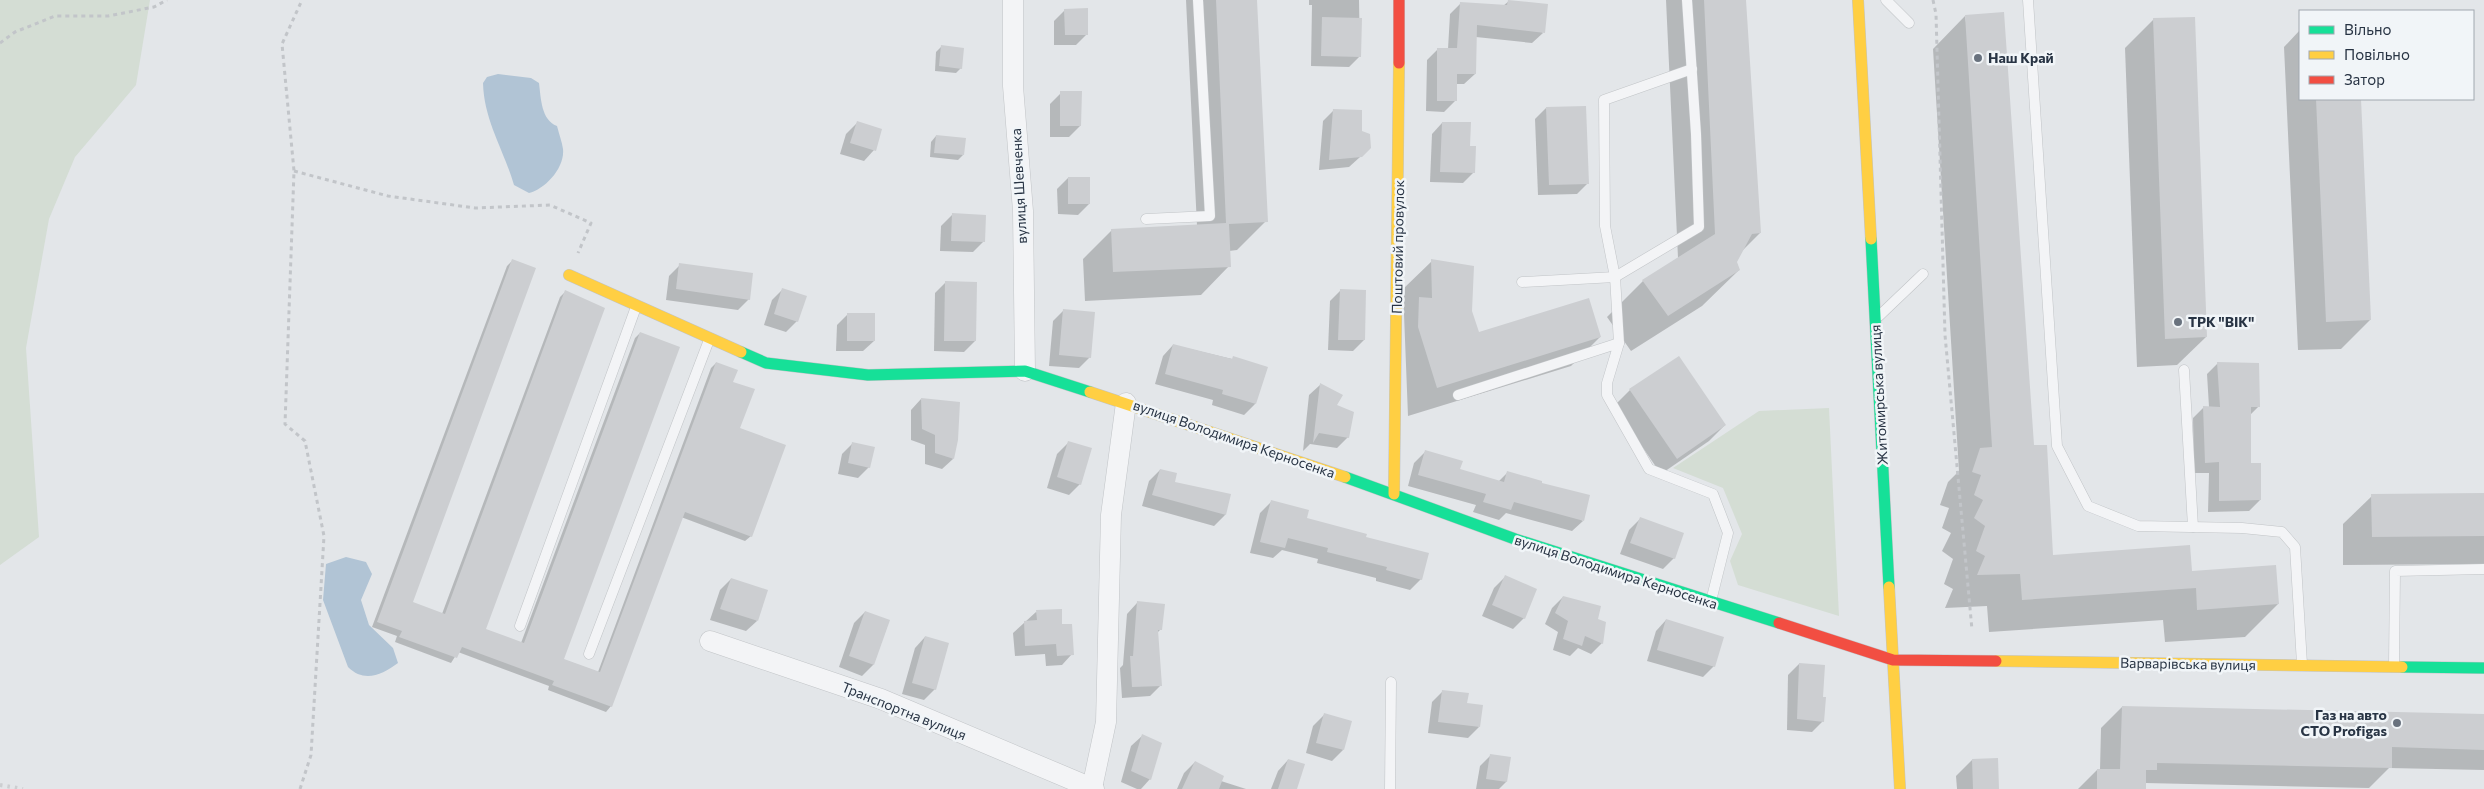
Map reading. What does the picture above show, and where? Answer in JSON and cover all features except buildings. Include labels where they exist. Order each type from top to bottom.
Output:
[{"type":"street","name":"вулиця Шевченка","points":[[1014,0],[1013,86],[1023,211],[1024,371]]},
{"type":"street","name":"Поштовий провулок","points":[[1394,494],[1399,164],[1399,0]]},
{"type":"street","name":"Житомирська вулиця","points":[[1858,0],[1900,789]]},
{"type":"street","name":"вулиця Володимира Керносенка","points":[[569,275],[766,363],[868,375],[1024,371],[1126,403],[1394,494],[1515,539],[1893,660]]},
{"type":"street","points":[[1093,789],[1106,722],[1111,515],[1126,403]]},
{"type":"street","name":"Транспортна вулиця","points":[[710,641],[881,699],[1093,789]]},
{"type":"street","name":"Варварівська вулиця","points":[[1893,660],[2484,668]]},
{"type":"lane","points":[[1146,219],[1210,216],[1198,0]]},
{"type":"lane","points":[[1522,282],[1615,276],[1699,227],[1687,0]]},
{"type":"lane","points":[[1886,0],[1909,23]]},
{"type":"lane","points":[[2028,0],[2057,446],[2088,506],[2138,526],[2242,528],[2282,532],[2295,547],[2302,666]]},
{"type":"lane","points":[[1692,69],[1604,100],[1606,226],[1615,276],[1619,343],[1607,383],[1607,395],[1650,469],[1713,494],[1728,533],[1711,602]]},
{"type":"lane","points":[[1875,320],[1923,274]]},
{"type":"lane","points":[[520,626],[636,306]]},
{"type":"lane","points":[[589,654],[710,339]]},
{"type":"lane","points":[[1458,395],[1619,343]]},
{"type":"lane","points":[[2184,370],[2193,527]]},
{"type":"lane","points":[[2394,667],[2395,570],[2484,569]]},
{"type":"lane","points":[[1390,789],[1391,682]]},
{"type":"path","points":[[0,43],[15,32],[55,16],[108,16],[154,7],[166,0]]},
{"type":"path","points":[[300,789],[312,755],[324,536],[305,442],[284,424],[294,171],[282,44],[302,0]]},
{"type":"path","points":[[1933,0],[1936,14],[1945,335],[1972,630]]},
{"type":"path","points":[[294,171],[388,196],[465,207],[550,205],[591,223],[569,275]]},
{"type":"shaded area","points":[[0,0],[150,0],[136,85],[75,157],[49,219],[26,348],[39,537],[0,565]]},
{"type":"shaded area","points":[[1829,408],[1839,616],[1738,585],[1730,561],[1742,534],[1723,488],[1673,468],[1759,411]]},
{"type":"water","points":[[498,74],[531,78],[539,83],[541,102],[545,114],[557,126],[561,141],[563,156],[553,177],[535,191],[529,193],[514,185],[487,110],[483,83],[487,77]]},
{"type":"water","points":[[346,557],[366,562],[372,574],[361,600],[369,625],[393,648],[398,663],[386,671],[373,676],[360,675],[348,667],[323,600],[326,564]]},
{"type":"railway","points":[[0,785],[23,789]]},
{"type":"traffic: fast","points":[[1871,239],[1889,587]]},
{"type":"traffic: fast","points":[[741,352],[766,363],[868,375],[1025,371],[1090,392]]},
{"type":"traffic: fast","points":[[1345,477],[1515,539],[1779,623]]},
{"type":"traffic: fast","points":[[2402,667],[2484,668]]},
{"type":"traffic: slow","points":[[1858,0],[1871,239]]},
{"type":"traffic: slow","points":[[1394,494],[1399,63]]},
{"type":"traffic: slow","points":[[569,275],[741,352]]},
{"type":"traffic: slow","points":[[1090,392],[1345,477]]},
{"type":"traffic: slow","points":[[1889,587],[1900,789]]},
{"type":"traffic: slow","points":[[1996,661],[2402,667]]},
{"type":"traffic: jam","points":[[1399,0],[1399,63]]},
{"type":"traffic: jam","points":[[1779,623],[1893,660],[1996,661]]},
{"type":"place","name":"Наш Край","points":[[1978,58]]},
{"type":"place","name":"ТРК \"ВІК\"","points":[[2178,322]]},
{"type":"place","name":"Газ на авто СТО Profigas","points":[[2397,723]]}]
